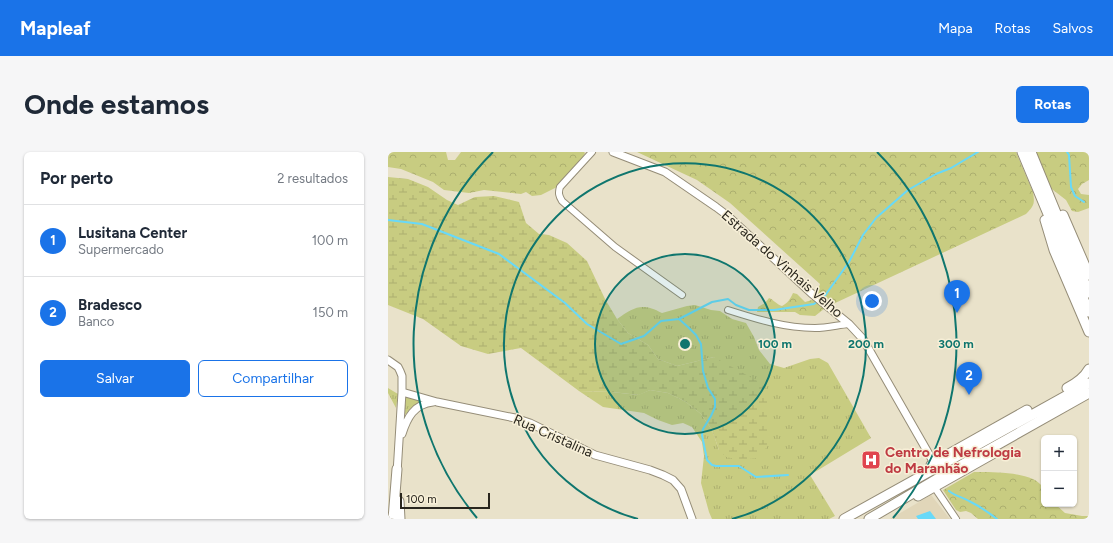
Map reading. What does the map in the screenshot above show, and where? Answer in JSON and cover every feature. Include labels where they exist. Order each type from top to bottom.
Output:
[{"type":"main road","points":[[1022,152],[1040,184],[1089,293]]},
{"type":"main road","points":[[1031,152],[1040,184],[1054,250],[1089,332]]},
{"type":"main road","points":[[1040,184],[1063,216],[1089,275]]},
{"type":"main road","points":[[1040,184],[1089,312]]},
{"type":"main road","points":[[844,519],[881,498],[965,444],[1072,386],[1086,374],[1089,369]]},
{"type":"main road","points":[[869,519],[948,467],[1089,382]]},
{"type":"main road","points":[[881,498],[948,467],[1089,393]]},
{"type":"main road","points":[[872,519],[935,488],[1089,400]]},
{"type":"main road","points":[[393,519],[397,469]]},
{"type":"main road","points":[[397,469],[400,519]]},
{"type":"street","points":[[592,152],[560,187],[558,191],[562,201],[615,248],[682,295]]},
{"type":"street","name":"Estrada do Vinhais Velho","points":[[613,152],[665,172],[716,206],[811,293],[850,324],[863,339],[934,463]]},
{"type":"street","points":[[728,310],[757,319],[798,327],[816,328],[850,324]]},
{"type":"street","points":[[388,360],[396,365],[402,376],[396,519]]},
{"type":"street","name":"Rua Cristalina","points":[[402,392],[437,402],[519,419],[590,453],[663,475],[675,482],[681,489],[692,519]]},
{"type":"street","points":[[399,444],[407,420],[414,411],[428,403],[437,402]]},
{"type":"street","points":[[935,488],[956,519]]},
{"type":"shaded area","points":[[931,495],[950,519],[890,519]]},
{"type":"green space","points":[[389,152],[446,152],[448,160],[455,160],[461,152],[585,153],[581,160],[557,187],[541,195],[532,196],[526,192],[521,194],[484,190],[469,193],[444,190],[433,182],[401,169],[388,167]]},
{"type":"green space","points":[[637,152],[1016,152],[1033,192],[1034,202],[1026,214],[833,304],[828,304],[815,316],[800,315],[795,312],[757,312],[758,307],[765,303],[769,298],[782,306],[789,301],[793,293],[797,294],[805,302],[815,299],[820,284],[730,203],[697,180]]},
{"type":"green space","points":[[1034,152],[1089,152],[1089,180],[1082,184],[1078,189],[1081,194],[1089,195],[1089,208],[1078,212],[1072,211],[1066,200],[1048,186]]},
{"type":"green space","points":[[388,177],[408,179],[428,187],[447,200],[458,205],[475,197],[494,196],[519,202],[526,223],[539,234],[549,235],[567,243],[587,261],[605,299],[617,319],[628,333],[648,345],[658,359],[677,366],[714,357],[761,383],[769,399],[769,436],[766,448],[757,458],[741,460],[726,457],[719,450],[712,430],[701,414],[686,402],[668,393],[650,390],[639,395],[579,391],[521,348],[488,354],[461,346],[423,319],[388,305]]},
{"type":"green space","points":[[695,305],[720,311],[732,319],[746,323],[759,350],[770,364],[784,368],[810,359],[819,358],[828,363],[871,438],[810,475],[835,516],[829,519],[712,519],[701,483],[704,456],[702,442],[692,427],[683,423],[672,425],[644,413],[603,407],[579,391],[612,392],[638,395],[650,390],[668,393],[686,402],[701,414],[712,430],[719,450],[769,436],[768,421],[714,357],[677,366],[658,359],[648,345],[628,333],[617,319],[628,311],[638,307],[649,308],[662,313]]},
{"type":"green space","points":[[388,388],[398,394],[396,408],[388,393]]},
{"type":"green space","points":[[405,396],[420,401],[404,416],[404,397]]},
{"type":"green space","points":[[974,472],[1022,475],[1031,478],[1041,486],[1041,507],[1058,507],[1065,513],[1089,516],[1089,519],[978,519],[971,513],[956,510],[943,490]]},
{"type":"water","points":[[930,511],[936,519],[918,519],[916,516]]},
{"type":"waterway","points":[[821,299],[849,262],[863,235],[876,218],[908,190],[978,152]]},
{"type":"waterway","points":[[1067,152],[1069,155],[1071,187],[1075,196],[1084,202]]},
{"type":"waterway","points":[[388,220],[422,224],[499,254],[565,303],[587,324],[621,344],[644,336],[661,321],[679,319],[712,302],[728,299],[736,305],[749,310],[774,310],[814,304],[818,301]]},
{"type":"waterway","points":[[679,319],[696,335],[701,344],[703,371],[708,388],[715,399],[715,407],[703,429],[702,435],[707,460],[712,465],[716,466],[739,466],[756,477],[788,475]]},
{"type":"waterway","points":[[949,491],[976,505],[997,519]]},
{"type":"place","name":"Lusitana Center","points":[[957,313]]},
{"type":"place","name":"Bradesco","points":[[969,395]]},
{"type":"place","name":"Centro de Nefrologia do Maranhão","points":[[871,460]]}]
